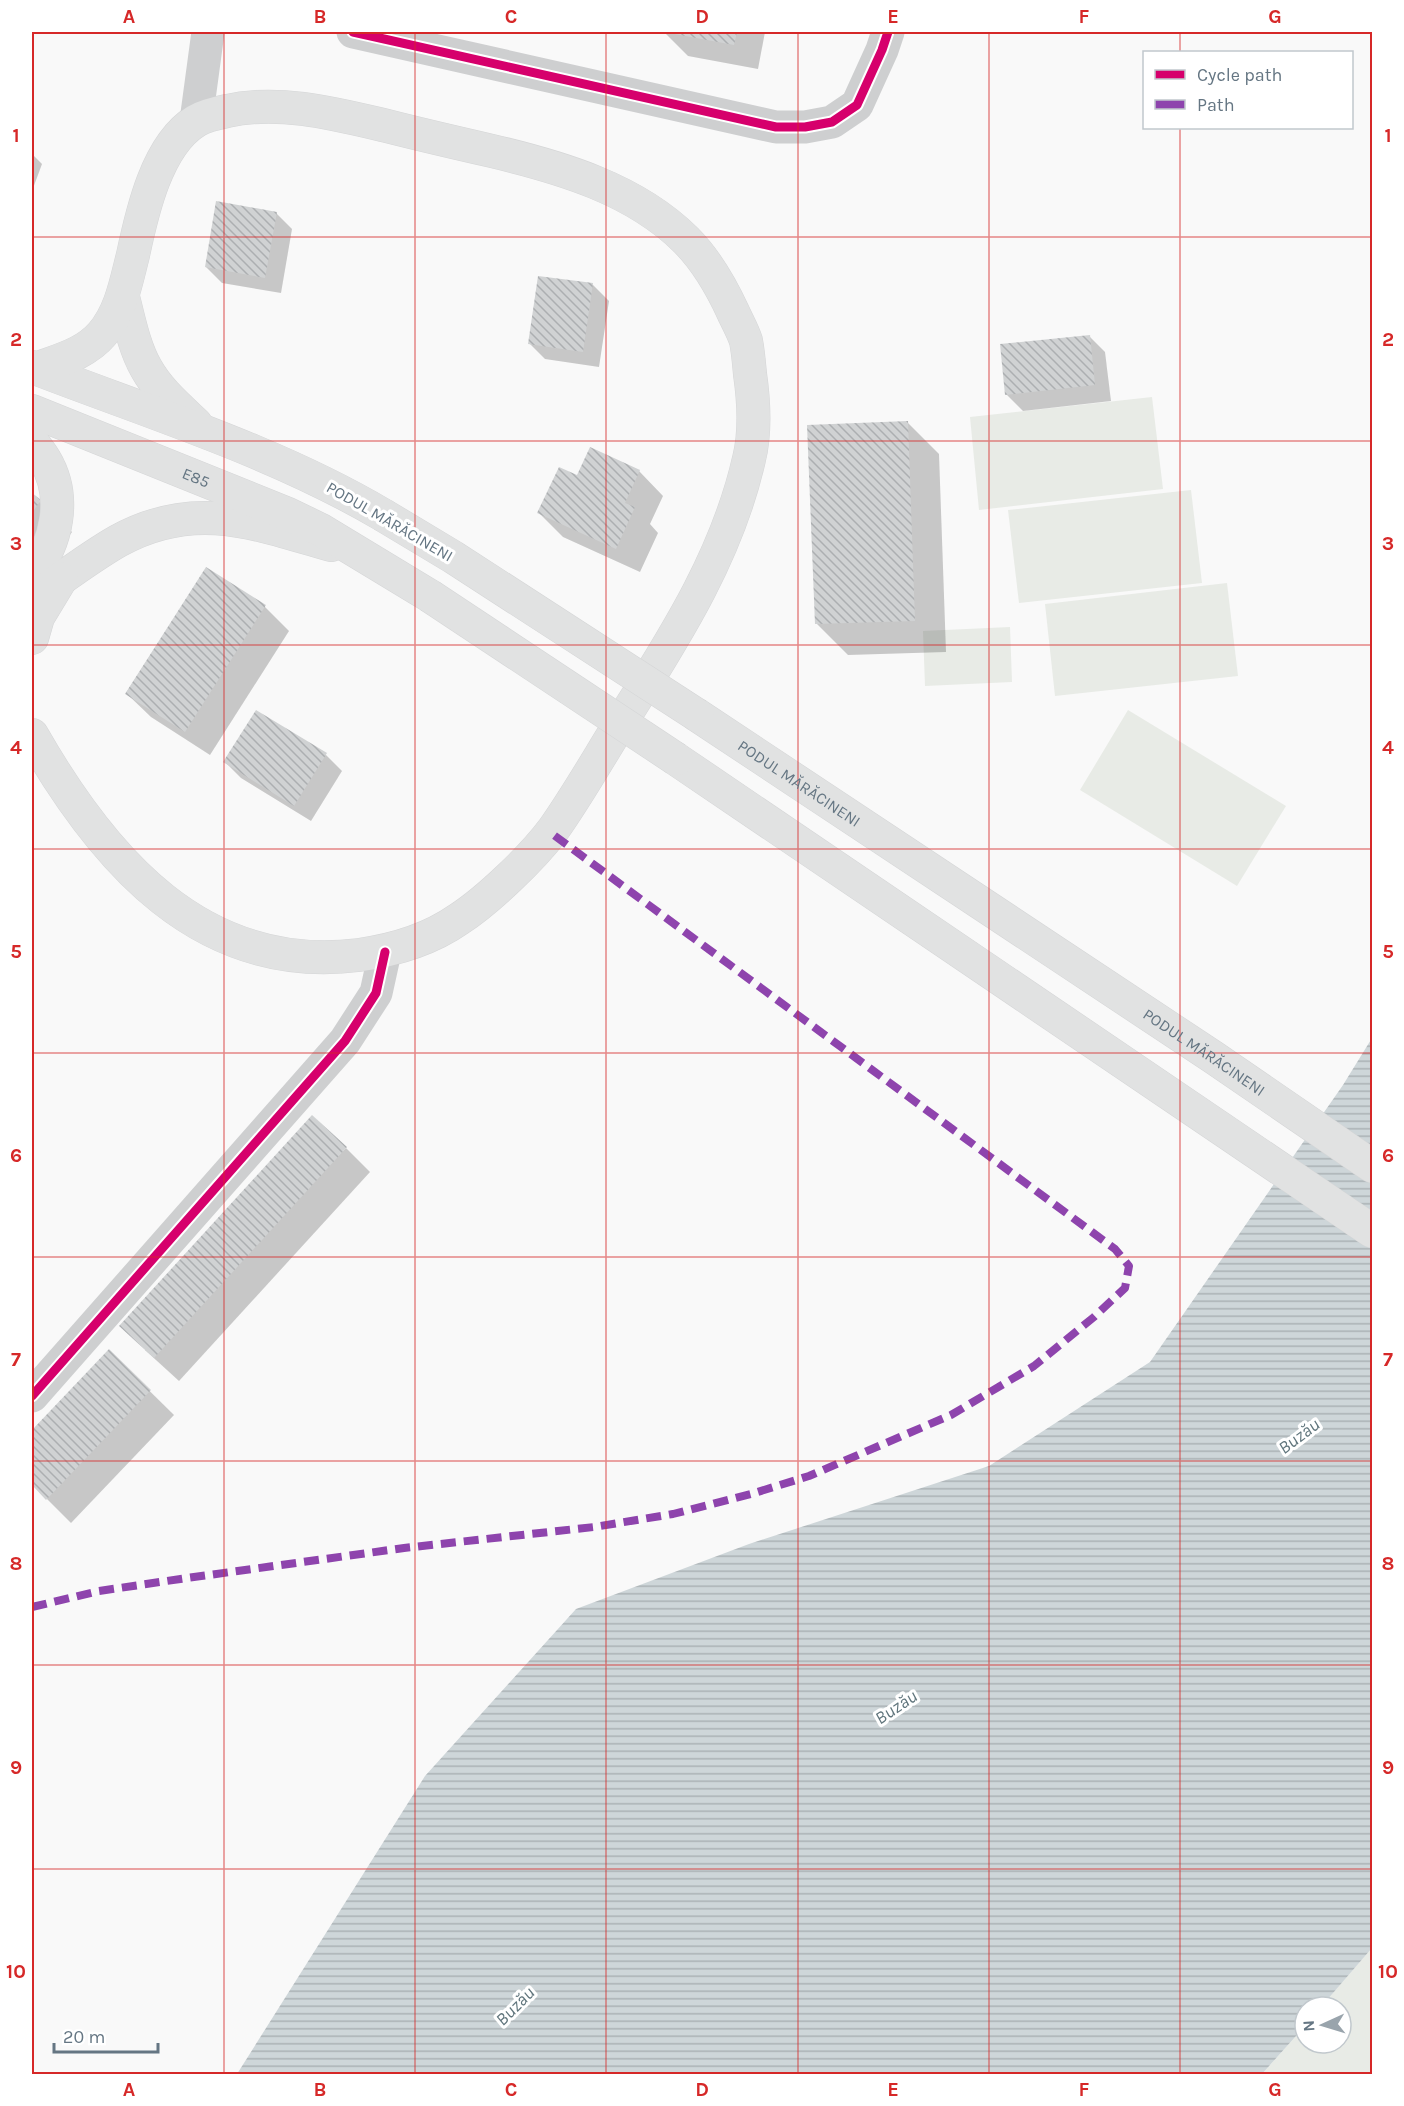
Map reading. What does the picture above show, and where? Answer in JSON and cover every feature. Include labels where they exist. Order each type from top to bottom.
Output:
[{"type":"main road","points":[[32,734],[75,804],[108,849],[154,892],[196,922],[242,944],[290,956],[335,958],[385,952],[422,941],[461,918],[509,877],[551,833],[682,624],[711,567],[727,529],[751,455],[754,406],[746,340],[720,285],[687,241],[651,211],[604,186],[536,162],[337,114],[288,108],[246,107],[221,112],[196,121],[173,142],[159,166],[138,230],[123,297],[103,333],[83,350],[34,368]]},
{"type":"main road","points":[[123,297],[146,368],[164,393],[206,433]]},
{"type":"main road","points":[[34,368],[206,433]]},
{"type":"main road","name":"E85","points":[[32,411],[288,514],[321,530],[357,552]]},
{"type":"main road","name":"PODUL MĂRĂCINENI","points":[[206,433],[353,497],[453,557],[697,715],[1214,1057],[1372,1166]]},
{"type":"main road","points":[[32,441],[46,461],[55,483],[58,511],[54,535],[43,560],[46,577],[32,638]]},
{"type":"main road","points":[[32,600],[46,577],[145,528],[181,519],[216,517],[252,522],[357,552],[430,596],[676,759],[1372,1232]]},
{"type":"street","points":[[196,121],[208,32]]},
{"type":"street","points":[[353,32],[776,127],[832,122],[857,105],[888,32]]},
{"type":"street","points":[[32,1396],[345,1041],[376,993],[385,952]]},
{"type":"shaded area","points":[[1152,397],[1163,489],[979,510],[970,417]]},
{"type":"shaded area","points":[[1191,490],[1202,583],[1019,603],[1008,510]]},
{"type":"shaded area","points":[[1227,583],[1238,676],[1055,696],[1045,604]]},
{"type":"shaded area","points":[[1010,627],[1012,682],[925,686],[923,631]]},
{"type":"shaded area","points":[[1128,710],[1286,806],[1237,886],[1080,790]]},
{"type":"shaded area","points":[[1372,1948],[1372,2074],[1262,2074],[1293,2039],[1293,2055],[1353,2055],[1353,1995],[1331,1995]]},
{"type":"water","name":"Buzău","points":[[1372,1038],[1372,1948],[1331,1995],[1293,1995],[1293,2039],[1262,2074],[237,2074],[425,1776],[576,1609],[749,1544],[989,1466],[1150,1362],[1343,1085]]},
{"type":"building","points":[[664,32],[737,32],[734,45]]},
{"type":"building","points":[[216,201],[277,212],[265,278],[205,267]]},
{"type":"building","points":[[538,276],[593,283],[583,352],[528,344]]},
{"type":"building","points":[[1090,335],[1095,385],[1005,395],[1000,344]]},
{"type":"building","points":[[908,421],[915,621],[815,624],[807,425]]},
{"type":"building","points":[[590,447],[640,470],[625,503],[635,507],[616,549],[537,513],[559,467],[577,475]]},
{"type":"building","points":[[32,493],[41,500],[32,513]]},
{"type":"building","points":[[206,567],[266,605],[185,732],[125,694]]},
{"type":"building","points":[[256,710],[327,753],[294,806],[223,762]]},
{"type":"building","points":[[312,1115],[347,1147],[154,1358],[119,1326]]},
{"type":"building","points":[[109,1349],[151,1390],[46,1500],[32,1485],[32,1430]]},
{"type":"marked path","points":[[32,1607],[99,1591],[187,1578],[404,1548],[594,1527],[673,1514],[751,1494],[809,1476],[951,1415],[1034,1366],[1094,1317],[1125,1288],[1129,1266],[1115,1249],[551,833]]},
{"type":"cycle path","points":[[353,32],[776,127],[805,127],[832,122],[857,105],[888,32]]},
{"type":"cycle path","points":[[32,1396],[345,1041],[376,993],[385,952]]}]
